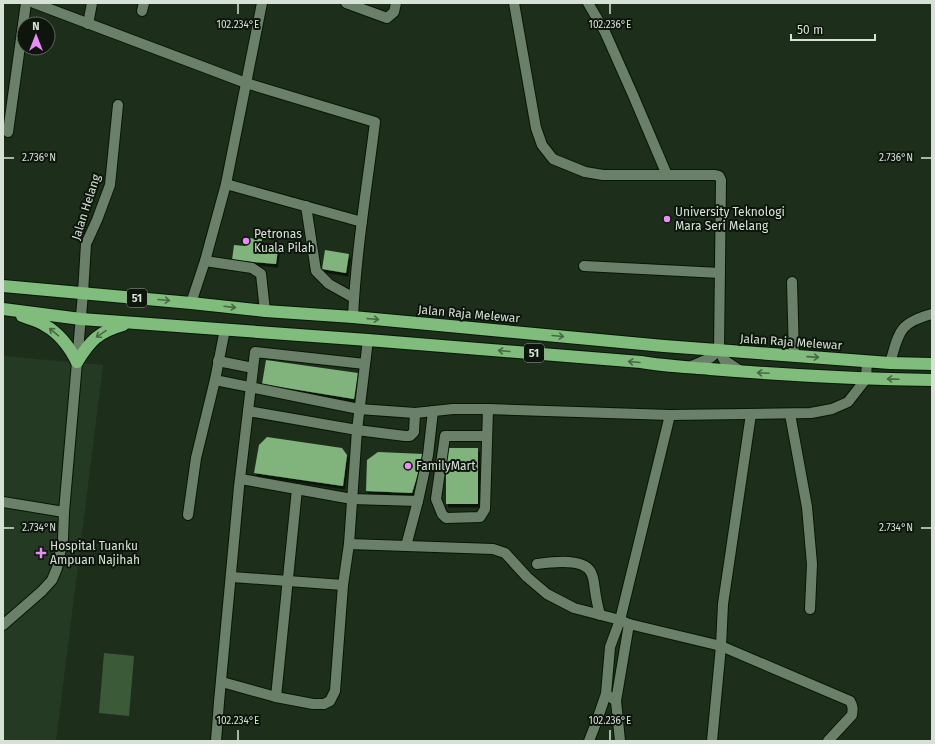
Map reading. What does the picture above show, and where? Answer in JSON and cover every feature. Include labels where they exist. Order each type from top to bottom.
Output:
[{"type":"highway","name":"Jalan Raja Melewar","points":[[3,286],[265,311],[664,346],[890,363],[932,364]]},
{"type":"highway","name":"51","points":[[3,309],[81,319],[368,340],[641,362],[742,372],[866,379],[932,380]]},
{"type":"highway","points":[[3,309],[46,326],[61,338],[77,362],[91,341],[102,333],[119,326],[136,323]]},
{"type":"highway","points":[[663,365],[674,355],[673,350],[664,346]]},
{"type":"street","points":[[8,132],[26,3]]},
{"type":"street","points":[[88,24],[92,3]]},
{"type":"street","points":[[191,303],[205,261],[226,184],[262,3]]},
{"type":"street","points":[[346,3],[387,18],[394,12],[396,3]]},
{"type":"street","points":[[514,3],[536,128],[542,145],[553,159],[585,172],[604,175],[715,175],[719,176],[722,180],[719,350],[724,360],[742,372]]},
{"type":"street","points":[[588,3],[605,32],[667,175]]},
{"type":"street","points":[[38,4],[246,83],[375,122],[362,222],[353,318]]},
{"type":"street","name":"Jalan Helang","points":[[3,625],[42,591],[52,580],[57,568],[62,546],[86,244],[110,185],[118,105]]},
{"type":"street","points":[[226,184],[362,222]]},
{"type":"street","points":[[306,206],[316,271],[329,284],[354,298]]},
{"type":"street","points":[[205,261],[252,268],[261,274],[265,311]]},
{"type":"street","points":[[584,266],[720,273]]},
{"type":"street","points":[[792,282],[794,356]]},
{"type":"street","points":[[890,363],[897,337],[904,326],[917,318],[932,314]]},
{"type":"street","points":[[188,515],[196,458],[215,380],[225,329]]},
{"type":"street","points":[[222,682],[276,697],[313,704],[324,704],[330,701],[334,691],[343,585],[349,544],[359,409],[368,340]]},
{"type":"street","points":[[689,367],[710,358],[719,350]]},
{"type":"street","points":[[216,741],[241,479],[255,352],[365,364]]},
{"type":"street","points":[[218,361],[253,368]]},
{"type":"street","points":[[215,380],[359,409],[415,413],[453,409],[488,409],[670,415],[790,414],[811,413],[832,409],[848,402],[866,379],[867,361]]},
{"type":"street","points":[[487,436],[445,436],[436,499],[442,514],[446,518],[480,517],[486,509],[488,409]]},
{"type":"street","points":[[248,411],[357,430],[405,436],[410,436],[414,432],[415,413]]},
{"type":"street","points":[[406,546],[428,455],[433,411]]},
{"type":"street","points":[[712,741],[723,604],[751,414]]},
{"type":"street","points":[[790,414],[807,507],[812,564],[810,609]]},
{"type":"street","points":[[620,741],[616,701],[624,622],[670,415]]},
{"type":"street","points":[[241,479],[352,499],[418,501]]},
{"type":"street","points":[[276,697],[297,489]]},
{"type":"street","points":[[3,502],[64,512]]},
{"type":"street","points":[[349,544],[492,549],[505,553],[527,577],[547,594],[574,608],[720,646],[850,701],[853,710],[852,715],[828,741]]},
{"type":"street","points":[[537,564],[570,562],[583,564],[589,568],[592,574],[600,615]]},
{"type":"street","points":[[232,577],[343,585]]},
{"type":"street","points":[[588,741],[606,694],[610,648],[624,622]]},
{"type":"street","points":[[606,694],[616,701]]},
{"type":"shaded area","name":"Hospital Tuanku Ampuan Najihah","points":[[3,356],[103,365],[56,741],[3,741]]},
{"type":"shaded area","points":[[104,653],[134,656],[129,716],[99,713]]},
{"type":"building","points":[[246,238],[262,239],[261,248],[278,249],[276,264],[232,260],[234,245],[245,246]]},
{"type":"building","points":[[325,250],[349,254],[346,273],[322,269]]},
{"type":"building","points":[[266,360],[358,373],[354,399],[262,384]]},
{"type":"building","points":[[267,437],[342,448],[347,455],[343,486],[254,473],[259,445]]},
{"type":"building","points":[[446,448],[478,448],[478,504],[446,504]]},
{"type":"building","points":[[378,452],[424,454],[412,493],[366,491],[367,460]]},
{"type":"place","name":"University Teknologi Mara Seri Melang","points":[[667,219]]},
{"type":"place","name":"Petronas Kuala Pilah","points":[[246,241]]},
{"type":"place","name":"FamilyMart","points":[[408,466]]},
{"type":"place","name":"Hospital Tuanku Ampuan Najihah","points":[[41,553]]}]
